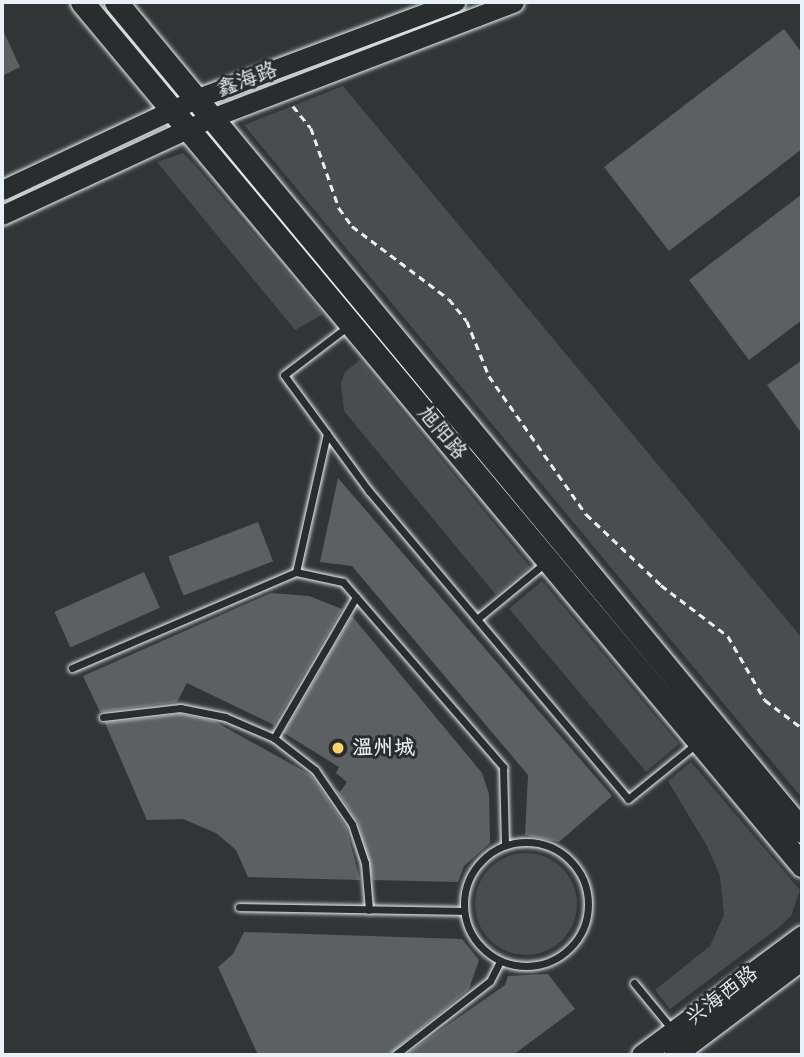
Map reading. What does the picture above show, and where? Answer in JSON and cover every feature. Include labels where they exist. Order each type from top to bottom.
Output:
[{"type":"main road","name":"旭阳路","points":[[82,2],[802,865]]},
{"type":"main road","name":"旭阳路","points":[[116,2],[802,831]]},
{"type":"main road","name":"兴海西路","points":[[642,1055],[802,936]]},
{"type":"main road","name":"兴海西路","points":[[674,1055],[802,960]]},
{"type":"street","name":"鑫海路","points":[[2,190],[195,99],[419,11],[455,2]]},
{"type":"street","name":"鑫海路","points":[[2,215],[211,118],[514,2]]},
{"type":"lane","points":[[351,324],[284,374],[327,433],[477,619],[628,799],[699,741]]},
{"type":"lane","points":[[296,572],[327,433]]},
{"type":"lane","points":[[477,619],[548,560]]},
{"type":"lane","points":[[72,668],[296,572],[344,582],[503,767],[505,845]]},
{"type":"lane","points":[[274,738],[356,597]]},
{"type":"lane","points":[[103,717],[180,708],[225,717],[274,738],[314,770],[352,824],[365,863],[369,910]]},
{"type":"lane","points":[[525,841],[563,853],[586,884],[589,904],[577,942],[561,956],[542,965],[520,967],[500,961],[476,940],[464,911],[465,890],[473,870],[505,845],[525,841]]},
{"type":"lane","points":[[239,907],[464,911]]},
{"type":"lane","points":[[395,1055],[490,981],[500,961]]},
{"type":"lane","points":[[634,983],[674,1032]]},
{"type":"path","points":[[286,106],[294,106],[312,128],[338,208],[352,226],[449,299],[467,321],[489,376],[586,514],[661,585],[728,636],[765,699],[802,728]]},
{"type":"shaded area","points":[[343,86],[802,638],[802,798],[244,125]]},
{"type":"shaded area","points":[[183,153],[323,314],[295,330],[157,162]]},
{"type":"shaded area","points":[[360,360],[530,567],[496,595],[344,411],[341,383],[345,372]]},
{"type":"shaded area","points":[[542,581],[679,744],[646,772],[509,609]]},
{"type":"shaded area","points":[[691,762],[800,890],[791,916],[778,928],[670,1009],[655,990],[710,946],[724,915],[720,876],[707,846],[668,781]]},
{"type":"shaded area","points":[[526,853],[545,857],[562,868],[573,885],[577,904],[573,923],[562,940],[545,951],[526,955],[507,951],[490,940],[479,923],[475,904],[479,885],[490,868],[507,857]]},
{"type":"building","points":[[2,28],[20,67],[2,76]]},
{"type":"building","points":[[784,29],[802,53],[802,149],[669,251],[604,167]]},
{"type":"building","points":[[802,194],[802,320],[749,360],[689,280]]},
{"type":"building","points":[[802,360],[802,434],[767,385]]},
{"type":"building","points":[[338,478],[612,796],[559,842],[525,835],[528,775],[352,566],[320,562]]},
{"type":"building","points":[[258,522],[273,561],[183,596],[168,556]]},
{"type":"building","points":[[144,572],[160,608],[70,647],[54,612]]},
{"type":"building","points":[[271,593],[309,596],[342,609],[274,725],[187,683],[177,702],[100,712],[83,676]]},
{"type":"building","points":[[352,616],[482,773],[489,794],[490,843],[464,866],[458,882],[373,880],[358,822],[336,790],[340,792],[347,782],[336,773],[339,767],[284,733]]},
{"type":"building","points":[[180,714],[214,721],[311,775],[346,827],[360,880],[248,877],[236,850],[216,833],[183,819],[147,820],[105,723]]},
{"type":"building","points":[[244,932],[462,939],[479,960],[469,989],[389,1055],[258,1055],[218,967],[233,954]]},
{"type":"building","points":[[548,974],[575,1009],[513,1055],[405,1055],[505,985],[508,976]]},
{"type":"place","name":"温州城","points":[[338,748]]}]
